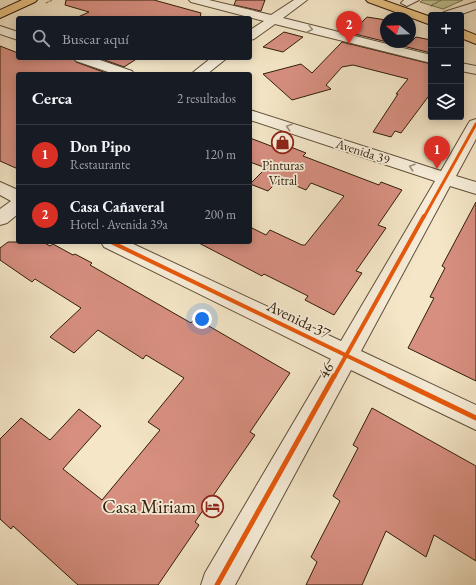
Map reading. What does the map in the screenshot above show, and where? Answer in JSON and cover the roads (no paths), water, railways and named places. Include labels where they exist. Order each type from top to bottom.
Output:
[{"type":"main road","points":[[0,14],[31,0]]},
{"type":"main road","points":[[372,0],[428,20]]},
{"type":"main road","points":[[406,1],[432,12]]},
{"type":"main road","points":[[464,26],[476,32]]},
{"type":"main road","points":[[464,34],[476,40]]},
{"type":"street","points":[[195,0],[428,58]]},
{"type":"street","points":[[272,20],[286,4],[287,0]]},
{"type":"street","points":[[252,35],[301,0]]},
{"type":"street","points":[[456,12],[476,5]]},
{"type":"street","points":[[0,30],[16,35]]},
{"type":"street","points":[[87,60],[121,72]]},
{"type":"street","points":[[201,72],[217,60]]},
{"type":"street","points":[[464,68],[476,70]]},
{"type":"street","name":"Avenida 39","points":[[252,116],[476,188]]},
{"type":"street","name":"46","points":[[217,585],[476,124]]},
{"type":"street","points":[[0,188],[16,196]]},
{"type":"street","points":[[0,218],[16,206]]},
{"type":"street","name":"Avenida 37","points":[[115,244],[476,418]]},
{"type":"place","name":"Casa Cañaveral","points":[[349,44]]},
{"type":"place","name":"Pinturas Vitral","points":[[283,143]]},
{"type":"place","name":"Don Pipo","points":[[437,169]]},
{"type":"place","name":"Casa Miriam","points":[[212,506]]}]
